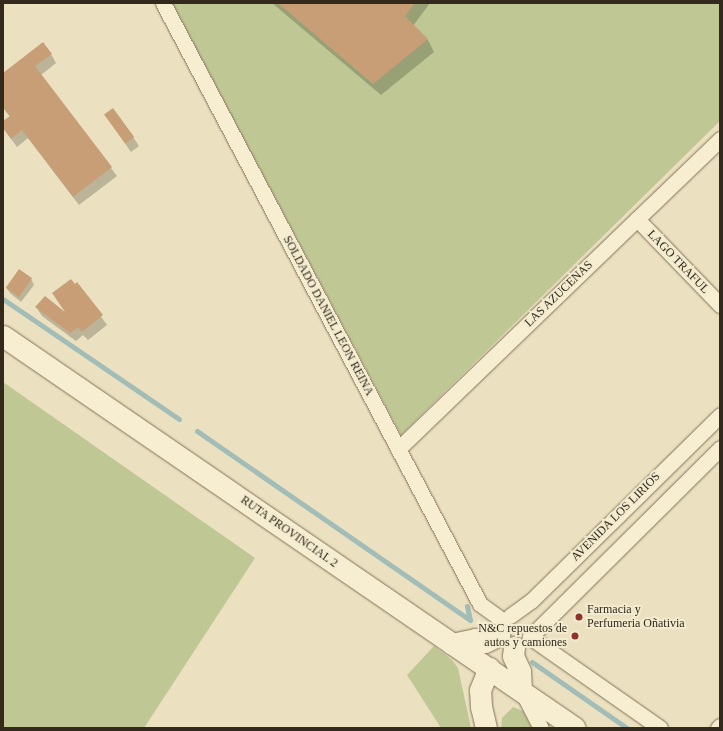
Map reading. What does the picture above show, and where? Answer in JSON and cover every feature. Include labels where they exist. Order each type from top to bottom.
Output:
[{"type":"main road","name":"RUTA PROVINCIAL 2","points":[[3,336],[452,644],[522,690],[575,728]]},
{"type":"main road","points":[[452,644],[475,639],[485,642],[511,631],[513,656],[520,671],[522,690]]},
{"type":"main road","points":[[486,728],[481,707],[480,690],[489,668]]},
{"type":"street","name":"SOLDADO DANIEL LEON REINA","points":[[163,3],[480,604],[511,631],[660,728]]},
{"type":"street","name":"LAS AZUCENAS","points":[[398,449],[720,138]]},
{"type":"street","name":"LAGO TRAFUL","points":[[637,219],[720,305]]},
{"type":"street","name":"AVENIDA LOS LIRIOS","points":[[511,631],[531,601],[720,415]]},
{"type":"street","name":"AVENIDA LOS LIRIOS","points":[[511,631],[720,448]]},
{"type":"street","points":[[522,690],[541,728]]},
{"type":"green space","points":[[172,3],[720,3],[720,121],[401,435]]},
{"type":"green space","points":[[3,382],[255,558],[144,728],[3,728]]},
{"type":"green space","points":[[434,646],[452,660],[458,668],[471,728],[441,728],[407,675]]},
{"type":"green space","points":[[513,707],[523,711],[532,728],[501,728],[502,718]]},
{"type":"building","points":[[278,3],[415,3],[405,16],[428,39],[373,84]]},
{"type":"building","points":[[43,42],[52,54],[35,66],[112,167],[73,197],[22,130],[11,139],[3,128],[3,121],[10,116],[3,107],[3,73]]},
{"type":"building","points":[[113,108],[134,137],[125,144],[104,114]]},
{"type":"building","points":[[19,269],[32,278],[19,297],[6,288]]},
{"type":"building","points":[[71,279],[75,284],[77,282],[103,315],[82,332],[78,327],[70,333],[35,307],[45,296],[65,312],[52,293]]},
{"type":"waterway","points":[[3,299],[179,419]]},
{"type":"waterway","points":[[197,431],[470,620]]},
{"type":"waterway","points":[[467,606],[470,620]]},
{"type":"waterway","points":[[532,662],[627,728]]},
{"type":"place","name":"Farmacia y Perfumeria Oñativia","points":[[579,617]]},
{"type":"place","name":"N&C repuestos de autos y camiones","points":[[575,636]]}]
